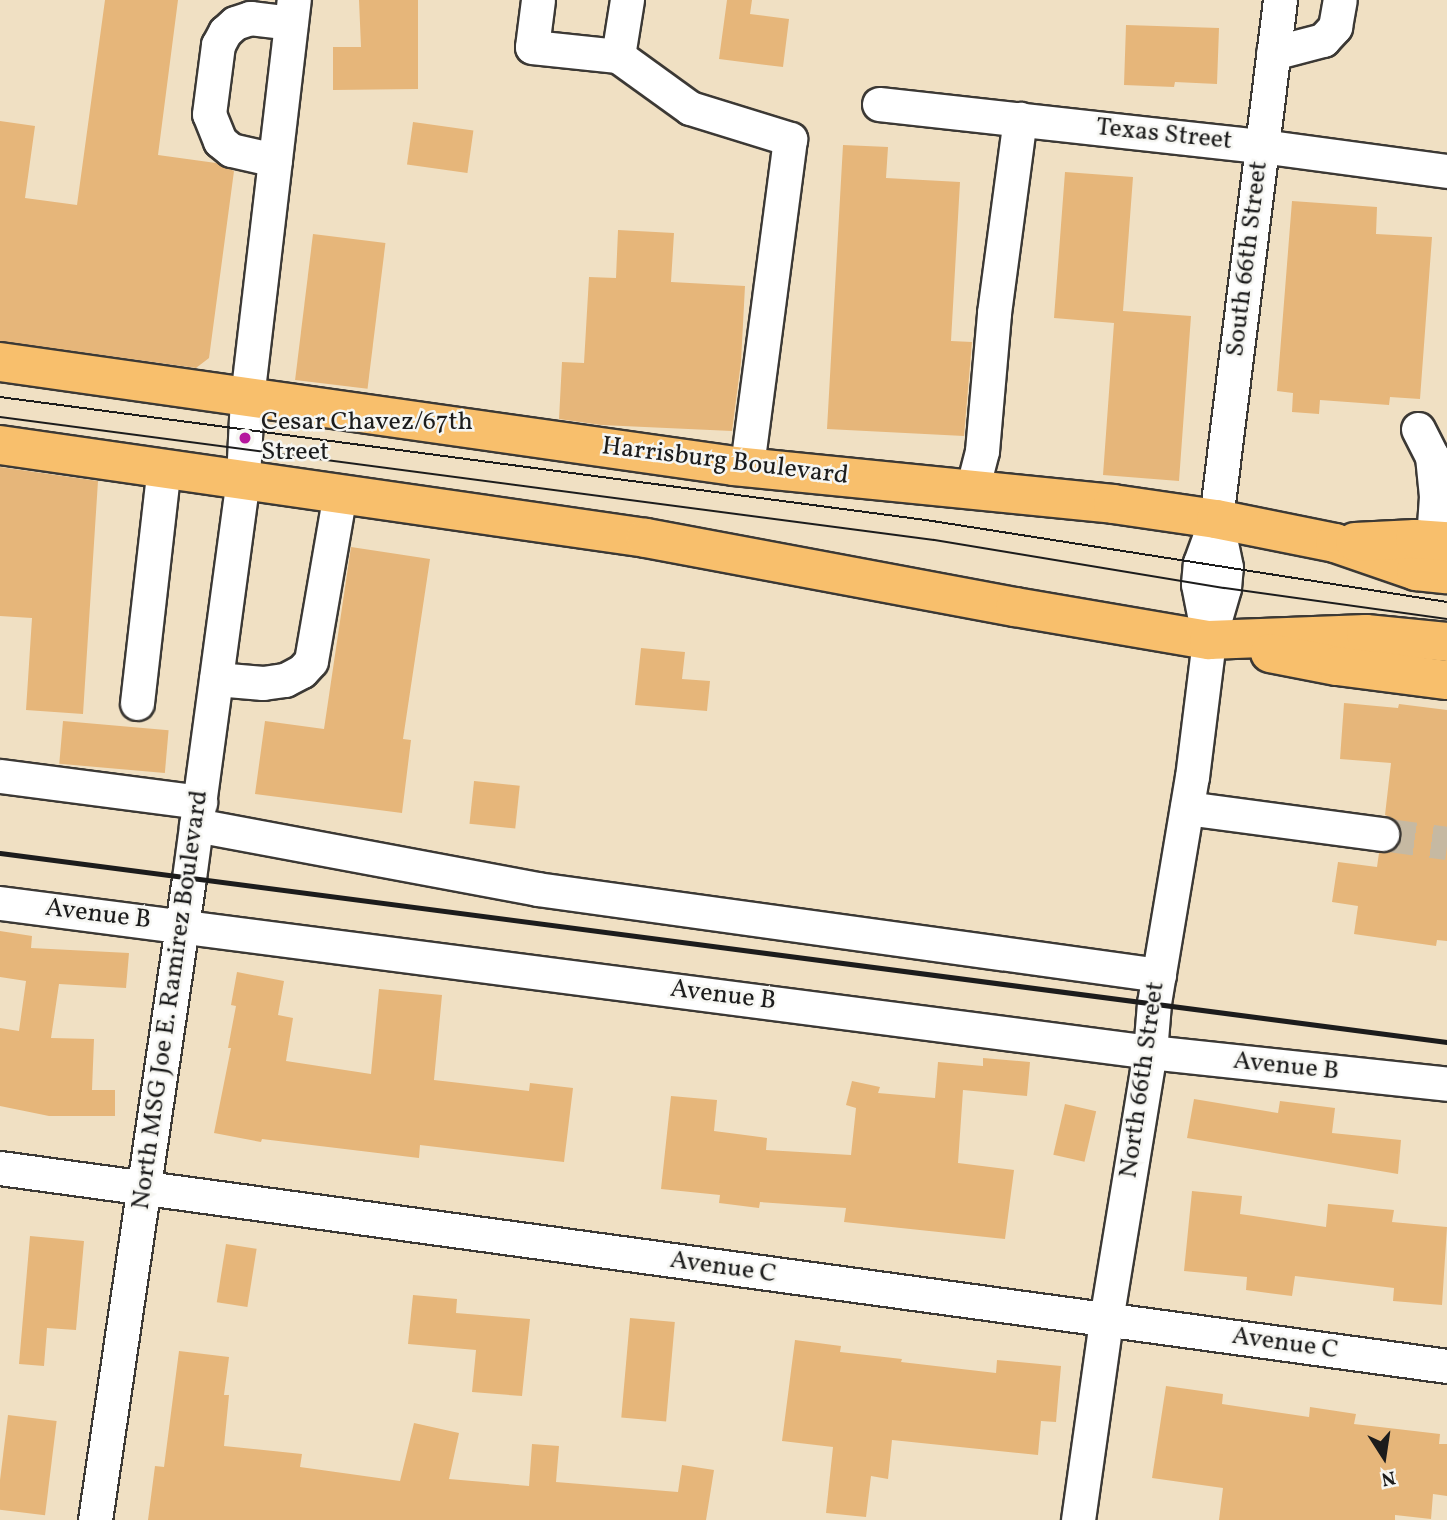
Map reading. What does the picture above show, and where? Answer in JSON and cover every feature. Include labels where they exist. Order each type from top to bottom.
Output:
[{"type":"main road","name":"Harrisburg Boulevard","points":[[0,362],[747,467],[1216,519],[1335,543],[1416,570],[1447,575]]},
{"type":"main road","points":[[0,445],[646,538],[1041,612],[1209,640],[1337,666],[1447,680]]},
{"type":"main road","points":[[1335,543],[1440,540]]},
{"type":"main road","points":[[1209,640],[1366,634],[1447,642]]},
{"type":"street","points":[[538,0],[532,47],[618,56],[690,108],[790,139],[747,467]]},
{"type":"street","points":[[618,56],[626,0]]},
{"type":"street","name":"South 66th Street","points":[[1209,640],[1224,588],[1226,567],[1216,519],[1280,0]]},
{"type":"street","points":[[1273,53],[1323,40],[1335,27],[1340,0]]},
{"type":"street","points":[[275,160],[231,150],[220,141],[209,114],[218,45],[225,32],[235,23],[250,18],[293,11]]},
{"type":"street","name":"North MSG Joe E. Ramirez Boulevard","points":[[95,1520],[183,925],[243,479],[247,398],[293,11]]},
{"type":"street","name":"Texas Street","points":[[879,104],[1262,146],[1447,171]]},
{"type":"street","points":[[972,490],[982,451],[994,313],[1020,120]]},
{"type":"street","points":[[1418,429],[1432,456],[1440,540]]},
{"type":"street","points":[[137,703],[164,467]]},
{"type":"street","points":[[216,679],[263,682],[285,680],[302,671],[311,661],[340,493]]},
{"type":"street","name":"North 66th Street","points":[[1078,1520],[1106,1320],[1187,808],[1209,640]]},
{"type":"street","points":[[0,776],[198,814],[537,889],[1159,975]]},
{"type":"street","points":[[1187,808],[1382,834]]},
{"type":"street","name":"Avenue B","points":[[0,903],[1150,1052],[1447,1084]]},
{"type":"street","name":"Avenue C","points":[[0,1168],[1447,1366]]},
{"type":"building","points":[[105,0],[178,0],[158,155],[216,163],[234,171],[209,358],[196,368],[0,341],[0,121],[35,126],[25,198],[77,205]]},
{"type":"building","points":[[359,0],[418,0],[418,89],[333,90],[333,47],[361,47]]},
{"type":"building","points":[[727,0],[752,0],[750,14],[789,19],[783,67],[719,59]]},
{"type":"building","points":[[1126,25],[1219,28],[1217,84],[1175,82],[1174,87],[1124,85]]},
{"type":"building","points":[[413,122],[473,130],[467,173],[407,165]]},
{"type":"building","points":[[843,145],[888,147],[886,178],[960,182],[951,341],[972,342],[964,436],[827,429]]},
{"type":"building","points":[[1065,172],[1133,177],[1123,311],[1191,316],[1179,481],[1103,475],[1114,323],[1054,318]]},
{"type":"building","points":[[1292,201],[1377,207],[1376,234],[1432,237],[1420,399],[1390,397],[1389,405],[1320,400],[1319,414],[1292,412],[1293,393],[1277,391]]},
{"type":"building","points":[[618,230],[674,233],[671,282],[745,286],[741,362],[732,431],[601,425],[559,419],[562,362],[584,363],[589,277],[616,278]]},
{"type":"building","points":[[313,234],[385,243],[368,389],[295,380]]},
{"type":"building","points":[[0,467],[98,481],[83,714],[26,710],[32,618],[0,616]]},
{"type":"building","points":[[351,547],[430,559],[403,739],[411,740],[402,813],[255,794],[265,721],[324,729]]},
{"type":"building","points":[[641,648],[685,652],[682,679],[710,681],[707,711],[635,705]]},
{"type":"building","points":[[1344,703],[1398,708],[1399,704],[1447,710],[1447,941],[1437,940],[1436,946],[1354,934],[1358,906],[1332,902],[1338,862],[1377,867],[1379,853],[1389,852],[1397,846],[1401,836],[1394,819],[1385,815],[1391,763],[1340,759]]},
{"type":"building","points":[[63,721],[169,730],[165,773],[59,764]]},
{"type":"building","points":[[474,781],[520,786],[515,829],[470,824]]},
{"type":"building","points":[[0,931],[32,936],[31,948],[129,953],[126,988],[59,984],[51,1038],[94,1039],[92,1090],[115,1090],[115,1116],[49,1116],[0,1106],[0,1028],[19,1031],[26,981],[0,977]]},
{"type":"building","points":[[237,972],[284,981],[278,1015],[293,1018],[286,1061],[371,1074],[379,989],[442,995],[434,1080],[529,1091],[530,1083],[573,1088],[564,1162],[420,1145],[419,1158],[262,1139],[261,1142],[214,1133],[231,1048],[228,1048],[236,1006],[231,1005]]},
{"type":"building","points":[[983,1058],[1030,1062],[1027,1096],[963,1090],[958,1163],[1014,1170],[1005,1239],[844,1222],[846,1208],[760,1202],[759,1208],[719,1203],[720,1195],[661,1189],[671,1096],[717,1100],[714,1131],[767,1138],[766,1150],[851,1155],[856,1108],[846,1105],[852,1081],[880,1087],[878,1093],[935,1098],[938,1062],[983,1066]]},
{"type":"building","points":[[1194,1099],[1278,1113],[1280,1101],[1335,1108],[1332,1133],[1401,1140],[1398,1174],[1187,1138]]},
{"type":"building","points":[[1065,1104],[1096,1111],[1084,1162],[1053,1155]]},
{"type":"building","points":[[1192,1191],[1242,1196],[1240,1214],[1326,1227],[1328,1204],[1394,1210],[1392,1222],[1447,1227],[1442,1305],[1393,1301],[1394,1288],[1295,1276],[1292,1296],[1246,1290],[1247,1277],[1184,1271]]},
{"type":"building","points":[[30,1236],[84,1241],[76,1330],[47,1328],[44,1366],[19,1364]]},
{"type":"building","points":[[226,1244],[257,1249],[247,1307],[217,1302]]},
{"type":"building","points":[[413,1295],[457,1299],[456,1313],[530,1319],[522,1396],[472,1392],[476,1350],[408,1344]]},
{"type":"building","points":[[630,1318],[675,1322],[666,1422],[621,1418]]},
{"type":"building","points":[[795,1340],[841,1346],[840,1352],[996,1373],[997,1360],[1061,1366],[1056,1422],[1041,1421],[1038,1455],[892,1440],[888,1479],[871,1476],[866,1517],[826,1513],[833,1447],[782,1441]]},
{"type":"building","points":[[179,1351],[229,1357],[224,1395],[229,1395],[224,1446],[302,1454],[300,1467],[400,1481],[414,1423],[459,1433],[449,1479],[529,1486],[532,1444],[559,1446],[556,1482],[678,1492],[682,1465],[714,1470],[706,1520],[148,1520],[155,1466],[164,1467]]},
{"type":"building","points":[[1166,1386],[1223,1394],[1222,1404],[1309,1417],[1310,1407],[1356,1414],[1354,1424],[1440,1434],[1439,1444],[1447,1444],[1447,1496],[1433,1494],[1431,1519],[1395,1515],[1395,1520],[1219,1520],[1223,1488],[1152,1478]]},
{"type":"building","points":[[8,1415],[57,1421],[45,1515],[0,1510],[0,1480]]},
{"type":"tunnel","points":[[1382,834],[1447,843]]},
{"type":"tram line","points":[[0,397],[926,520],[1447,602]]},
{"type":"tram line","points":[[0,417],[934,540],[1224,588],[1447,619]]},
{"type":"railway","points":[[0,853],[1447,1042]]},
{"type":"place","name":"Cesar Chavez/67th Street","points":[[245,438]]}]
